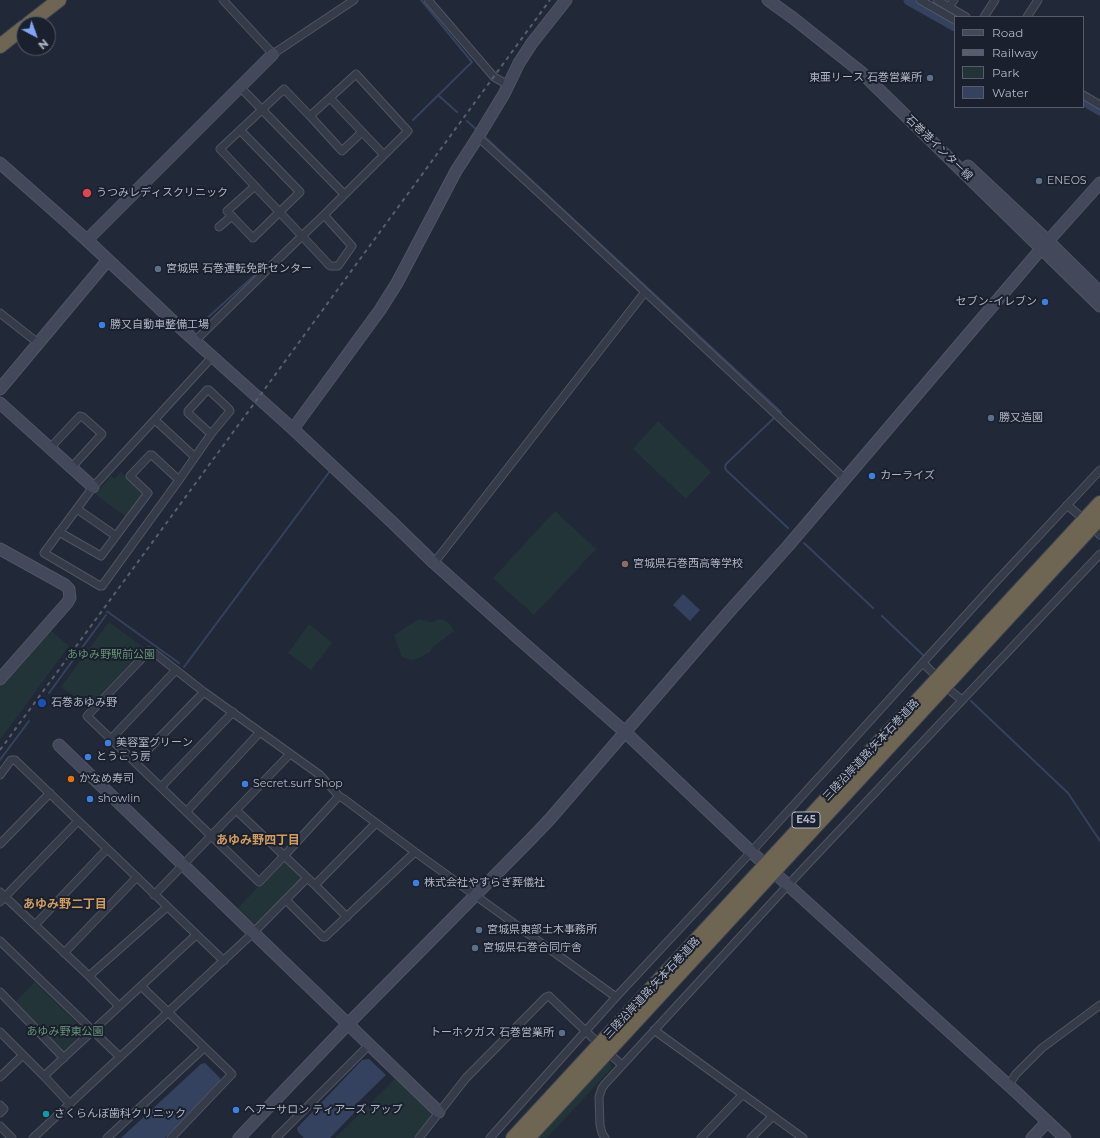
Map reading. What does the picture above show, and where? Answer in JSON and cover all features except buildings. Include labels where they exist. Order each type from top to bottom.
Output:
[{"type":"highway","points":[[38,16],[59,0]]},
{"type":"highway","points":[[0,46],[16,33]]},
{"type":"highway","name":"三陸沿岸道路;矢本石巻道路","points":[[513,1138],[1100,503]]},
{"type":"highway","name":"三陸沿岸道路;矢本石巻道路","points":[[528,1138],[1100,518]]},
{"type":"street","points":[[223,0],[273,54]]},
{"type":"street","points":[[87,240],[273,54],[354,0]]},
{"type":"street","points":[[428,0],[494,77],[508,85]]},
{"type":"street","points":[[293,429],[380,310],[397,283],[456,171],[504,94],[519,63],[532,43],[566,0]]},
{"type":"street","name":"石巻港インター線","points":[[768,0],[861,72],[950,159],[1045,245],[1100,292]]},
{"type":"street","name":"石巻港インター線","points":[[780,0],[796,11],[864,66],[1045,245],[1100,306]]},
{"type":"street","points":[[920,0],[954,19]]},
{"type":"street","points":[[937,0],[964,16]]},
{"type":"street","points":[[949,8],[954,0]]},
{"type":"street","points":[[985,16],[995,0]]},
{"type":"street","points":[[1028,16],[1038,0]]},
{"type":"street","points":[[195,341],[408,131],[356,74],[310,116]]},
{"type":"street","points":[[240,87],[344,194]]},
{"type":"street","points":[[324,215],[352,246],[338,266],[330,266],[220,149],[284,89],[342,151],[362,132]]},
{"type":"street","points":[[1084,96],[1100,105]]},
{"type":"street","points":[[330,98],[384,155]]},
{"type":"street","points":[[240,130],[300,192],[253,238],[227,211],[255,186]]},
{"type":"street","points":[[478,137],[845,479]]},
{"type":"street","points":[[0,162],[87,240],[212,357],[293,429],[434,563],[625,732],[760,860]]},
{"type":"street","points":[[239,1138],[348,1024],[540,830],[788,546],[1045,245],[1100,183]]},
{"type":"street","points":[[220,227],[232,216]]},
{"type":"street","points":[[0,389],[108,260]]},
{"type":"street","points":[[434,563],[645,292]]},
{"type":"street","points":[[0,313],[38,343]]},
{"type":"street","points":[[211,434],[188,413],[188,411],[207,390],[209,390],[230,411],[211,434],[102,586],[44,552],[93,487],[212,357]]},
{"type":"street","points":[[0,403],[93,487]]},
{"type":"street","points":[[50,448],[80,416],[83,416],[102,434],[72,467]]},
{"type":"street","points":[[155,420],[195,457]]},
{"type":"street","points":[[59,532],[101,556],[148,493],[130,476],[150,455],[152,455],[179,480]]},
{"type":"street","points":[[490,1138],[585,1031],[752,851],[994,584],[1100,470]]},
{"type":"street","points":[[1067,505],[1079,515]]},
{"type":"street","points":[[77,509],[116,536]]},
{"type":"street","points":[[0,549],[65,585],[68,589],[70,598],[0,678]]},
{"type":"street","points":[[605,1138],[600,1125],[600,1093],[605,1084],[788,885],[1100,554]]},
{"type":"street","points":[[339,796],[259,882],[87,716],[149,651],[153,652],[204,692],[320,775],[339,796],[616,998]]},
{"type":"street","points":[[923,663],[932,672]]},
{"type":"street","points":[[111,739],[176,670]]},
{"type":"street","points":[[136,762],[204,692]]},
{"type":"street","points":[[952,692],[962,700]]},
{"type":"street","points":[[161,787],[233,712]]},
{"type":"street","points":[[187,812],[260,732]]},
{"type":"street","points":[[59,745],[439,1112]]},
{"type":"street","points":[[154,895],[290,754]]},
{"type":"street","points":[[0,775],[11,760],[15,760],[224,961]]},
{"type":"street","points":[[0,844],[50,793]]},
{"type":"street","points":[[236,810],[347,917]]},
{"type":"street","points":[[78,821],[2,897],[35,925],[119,1006]]},
{"type":"street","points":[[315,885],[376,823]]},
{"type":"street","points":[[35,925],[107,849]]},
{"type":"street","points":[[286,900],[323,937],[325,937],[415,852]]},
{"type":"street","points":[[778,876],[1065,1138]]},
{"type":"street","points":[[64,953],[137,878]]},
{"type":"street","points":[[34,1138],[224,961],[307,878]]},
{"type":"street","points":[[89,976],[167,907]]},
{"type":"street","points":[[44,1076],[196,935]]},
{"type":"street","points":[[0,941],[120,1057]]},
{"type":"street","points":[[141,986],[232,1074],[171,1138]]},
{"type":"street","points":[[1,996],[64,1058]]},
{"type":"street","points":[[419,1138],[466,1078],[546,997],[549,996],[595,1040]]},
{"type":"street","points":[[1008,1086],[1016,1074],[1042,1048],[1100,1005]]},
{"type":"street","points":[[654,1030],[803,1138]]},
{"type":"street","points":[[0,1032],[70,1104]]},
{"type":"street","points":[[276,1138],[369,1045]]},
{"type":"street","points":[[107,1138],[204,1048]]},
{"type":"street","points":[[0,1077],[23,1055]]},
{"type":"street","points":[[612,1056],[622,1065]]},
{"type":"street","points":[[701,1138],[743,1094]]},
{"type":"street","points":[[0,1105],[4,1109],[0,1113]]},
{"type":"street","points":[[751,1138],[772,1116]]},
{"type":"street","points":[[1032,1138],[1047,1122]]},
{"type":"street","points":[[0,1126],[12,1138]]},
{"type":"green space","points":[[658,421],[711,472],[686,499],[633,449]]},
{"type":"green space","points":[[121,472],[141,491],[141,496],[125,516],[95,494],[111,476],[115,479]]},
{"type":"green space","points":[[555,511],[596,549],[534,615],[493,578]]},
{"type":"green space","points":[[419,619],[429,622],[433,622],[438,619],[444,620],[449,623],[454,631],[433,647],[430,652],[417,659],[411,660],[402,657],[394,635]]},
{"type":"green space","name":"あゆみ野駅前公園","points":[[109,622],[143,647],[143,651],[89,707],[61,687]]},
{"type":"green space","points":[[309,624],[332,643],[311,670],[288,653]]},
{"type":"green space","points":[[50,630],[69,646],[0,740],[0,686]]},
{"type":"green space","points":[[282,862],[287,862],[301,875],[301,880],[259,924],[255,924],[238,908]]},
{"type":"green space","name":"あゆみ野東公園","points":[[35,982],[85,1031],[85,1035],[66,1052],[62,1051],[14,1003]]},
{"type":"green space","points":[[607,1062],[611,1064],[611,1069],[547,1138],[537,1138]]},
{"type":"green space","points":[[395,1079],[430,1112],[431,1118],[413,1138],[335,1138]]},
{"type":"water","points":[[683,594],[700,610],[690,621],[673,605]]},
{"type":"water","points":[[369,1059],[386,1075],[352,1108],[355,1112],[330,1138],[304,1138],[298,1132],[297,1128],[362,1060]]},
{"type":"water","points":[[205,1063],[220,1078],[220,1081],[165,1138],[121,1138],[201,1064]]},
{"type":"waterway","points":[[413,120],[472,62],[421,0]]},
{"type":"waterway","points":[[909,0],[954,25]]},
{"type":"waterway","points":[[438,95],[457,112]]},
{"type":"waterway","points":[[1084,101],[1100,110]]},
{"type":"waterway","points":[[467,121],[477,130]]},
{"type":"waterway","points":[[486,138],[781,412]]},
{"type":"waterway","points":[[69,232],[101,261]]},
{"type":"waterway","points":[[107,267],[130,288]]},
{"type":"waterway","points":[[194,330],[258,272]]},
{"type":"waterway","points":[[773,419],[726,464],[725,467],[726,470],[788,528]]},
{"type":"waterway","points":[[184,667],[330,471]]},
{"type":"waterway","points":[[804,543],[873,608]]},
{"type":"waterway","points":[[107,612],[179,663]]},
{"type":"waterway","points":[[49,693],[106,615]]},
{"type":"waterway","points":[[882,616],[923,655]]},
{"type":"waterway","points":[[971,701],[1068,793],[1100,841]]},
{"type":"waterway","points":[[0,760],[29,721]]},
{"type":"waterway","points":[[112,1138],[198,1058]]},
{"type":"railway","points":[[0,750],[550,0]]},
{"type":"place","name":"東亜リース 石巻営業所","points":[[930,78]]},
{"type":"place","name":"ENEOS","points":[[1039,181]]},
{"type":"place","name":"うつみレディスクリニック","points":[[87,193]]},
{"type":"place","name":"宮城県 石巻運転免許センター","points":[[158,269]]},
{"type":"place","name":"セブン-イレブン","points":[[1045,302]]},
{"type":"place","name":"勝又自動車整備工場","points":[[102,325]]},
{"type":"place","name":"勝又造園","points":[[991,418]]},
{"type":"place","name":"カーライズ","points":[[872,476]]},
{"type":"place","name":"宮城県石巻西高等学校","points":[[625,564]]},
{"type":"place","name":"石巻あゆみ野","points":[[42,703]]},
{"type":"place","name":"美容室グリーン","points":[[108,743]]},
{"type":"place","name":"とうこう房","points":[[88,757]]},
{"type":"place","name":"かなめ寿司","points":[[71,779]]},
{"type":"place","name":"Secret.surf Shop","points":[[245,784]]},
{"type":"place","name":"showlin","points":[[90,799]]},
{"type":"place","name":"株式会社やすらぎ葬儀社","points":[[416,883]]},
{"type":"place","name":"宮城県東部土木事務所","points":[[479,930]]},
{"type":"place","name":"宮城県石巻合同庁舎","points":[[475,948]]},
{"type":"place","name":"トーホクガス 石巻営業所","points":[[562,1033]]},
{"type":"place","name":"ヘアーサロン ティアーズ アップ","points":[[236,1110]]},
{"type":"place","name":"さくらんぼ歯科クリニック","points":[[46,1114]]},
{"type":"district","name":"あゆみ野四丁目","points":[[258,840]]},
{"type":"district","name":"あゆみ野二丁目","points":[[65,904]]}]
